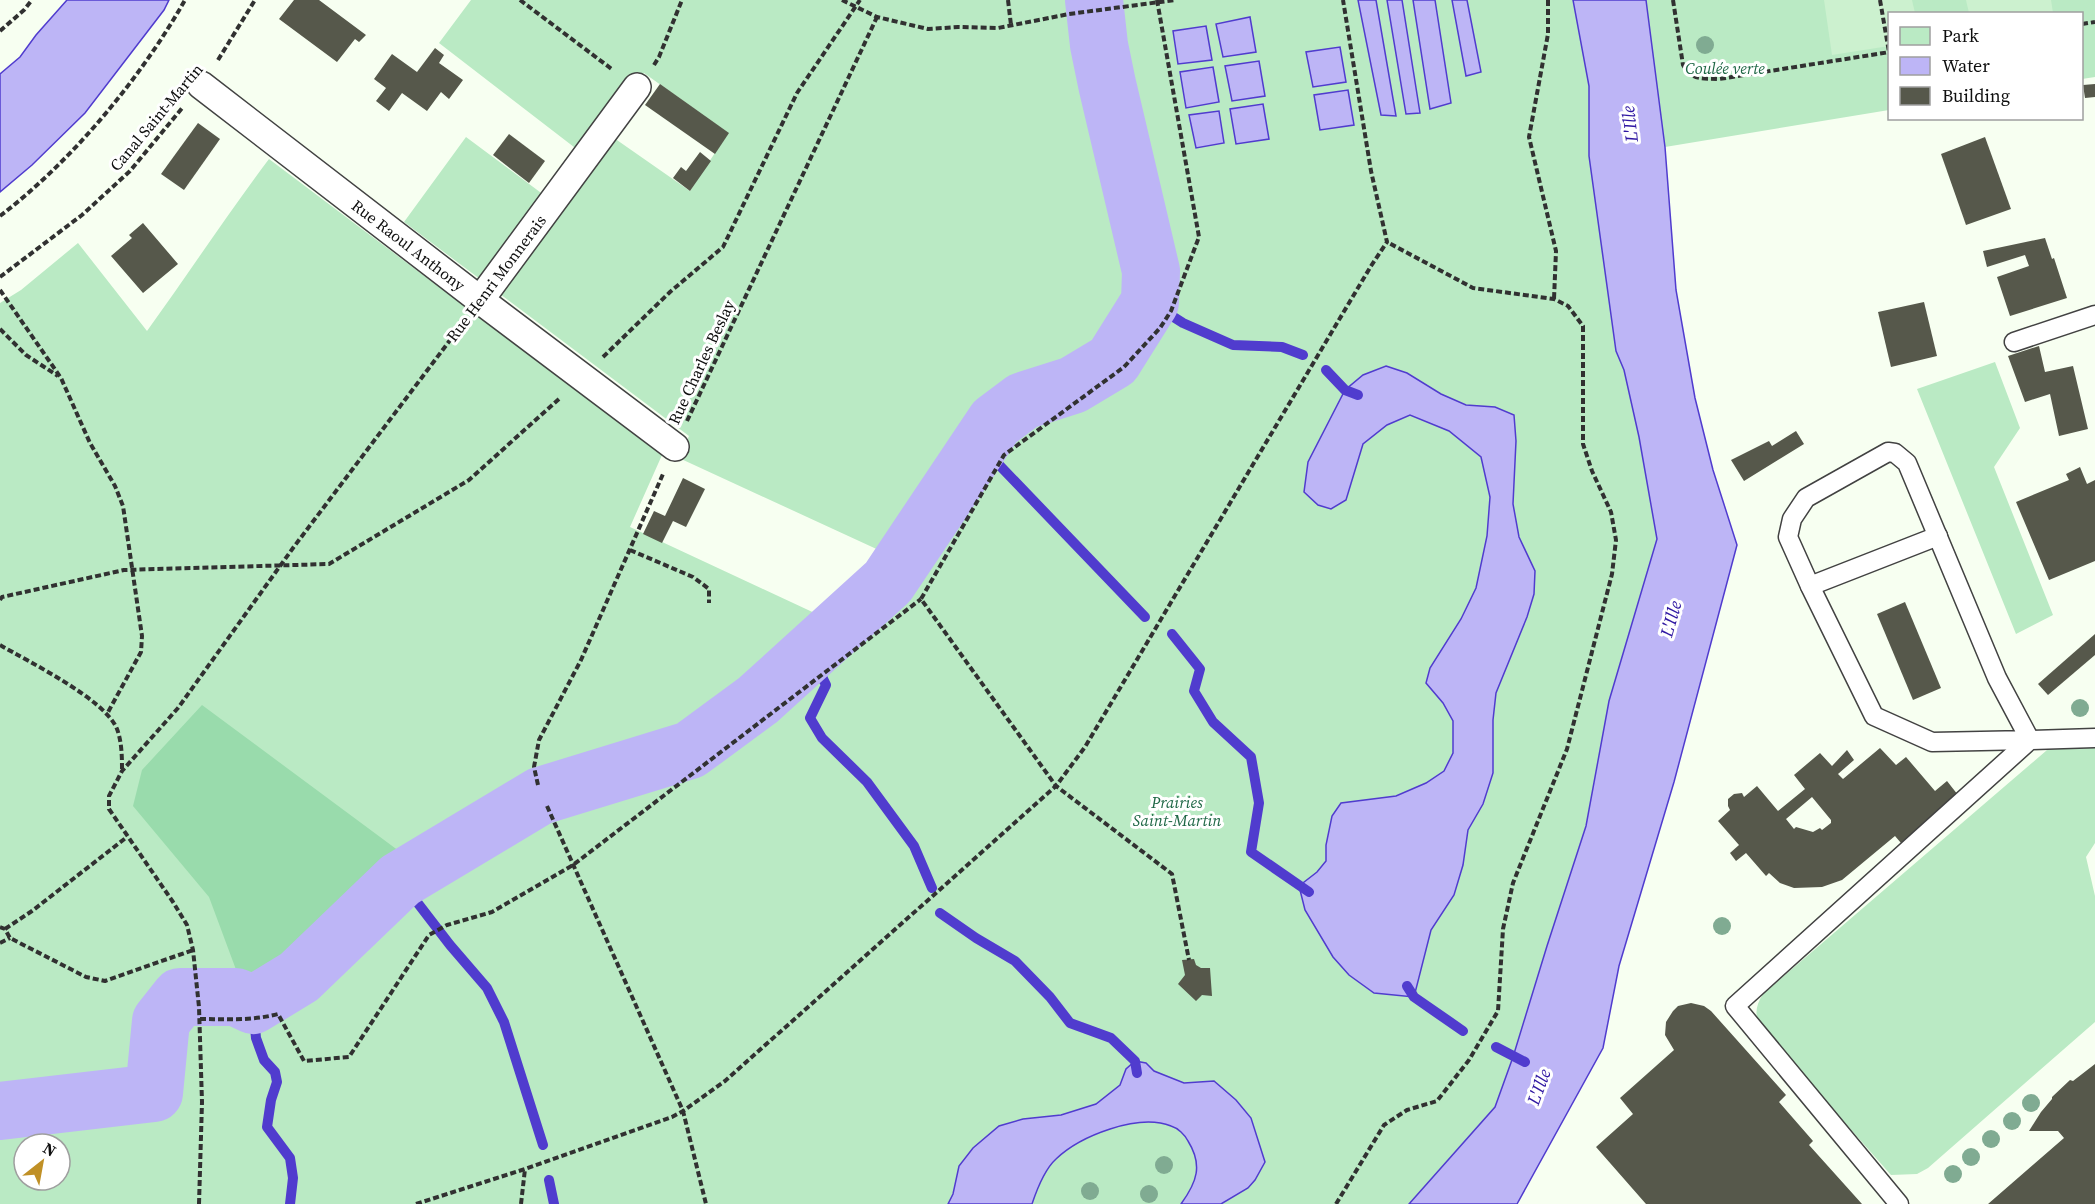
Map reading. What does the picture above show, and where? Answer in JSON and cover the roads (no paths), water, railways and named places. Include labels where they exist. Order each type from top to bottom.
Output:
[{"type":"street","name":"Rue Raoul Anthony","points":[[201,85],[675,447]]},
{"type":"street","name":"Rue Henri Monnerais","points":[[480,300],[637,87]]},
{"type":"lane","points":[[2014,342],[2095,315]]},
{"type":"lane","points":[[2030,740],[1997,678],[1907,463],[1895,453],[1888,452],[1806,498],[1792,519],[1788,537],[1874,716],[1932,742],[2030,740],[2095,738]]},
{"type":"lane","points":[[1810,586],[1938,536]]},
{"type":"lane","points":[[1899,1204],[1735,1006],[2030,740]]},
{"type":"water","points":[[67,0],[169,0],[164,10],[85,113],[32,165],[0,192],[0,74],[20,57]]},
{"type":"water","points":[[1358,0],[1376,0],[1396,116],[1381,115]]},
{"type":"water","points":[[1387,0],[1402,0],[1420,113],[1406,114]]},
{"type":"water","points":[[1413,0],[1435,0],[1451,103],[1430,109]]},
{"type":"water","points":[[1452,0],[1467,0],[1481,72],[1466,76]]},
{"type":"water","name":"L'Ille","points":[[1573,0],[1646,0],[1665,147],[1676,290],[1695,398],[1713,470],[1737,545],[1674,782],[1619,966],[1603,1048],[1517,1204],[1409,1204],[1495,1107],[1586,826],[1609,701],[1657,539],[1639,437],[1624,370],[1616,351],[1589,156],[1589,86]]},
{"type":"water","points":[[1250,17],[1256,52],[1223,57],[1216,24]]},
{"type":"water","points":[[1206,26],[1212,60],[1178,64],[1173,31]]},
{"type":"water","points":[[1340,47],[1346,82],[1313,87],[1306,52]]},
{"type":"water","points":[[1259,61],[1265,96],[1232,101],[1225,66]]},
{"type":"water","points":[[1213,67],[1219,102],[1186,108],[1180,72]]},
{"type":"water","points":[[1348,90],[1354,125],[1320,130],[1314,95]]},
{"type":"water","points":[[1263,104],[1269,139],[1236,144],[1230,109]]},
{"type":"water","points":[[1219,111],[1224,143],[1196,148],[1189,115]]},
{"type":"water","points":[[1386,366],[1407,373],[1441,394],[1466,405],[1495,407],[1514,415],[1516,441],[1513,504],[1519,537],[1535,571],[1534,594],[1527,617],[1496,693],[1493,720],[1493,773],[1483,804],[1468,830],[1463,865],[1454,895],[1431,930],[1414,997],[1374,993],[1349,975],[1333,957],[1305,910],[1299,886],[1317,872],[1326,861],[1326,845],[1332,816],[1341,803],[1396,796],[1426,783],[1444,771],[1453,753],[1453,721],[1443,703],[1426,683],[1430,668],[1461,619],[1476,588],[1487,536],[1490,497],[1481,457],[1449,431],[1410,415],[1387,425],[1363,444],[1346,500],[1331,509],[1318,505],[1304,492],[1308,462],[1345,390],[1363,375]]},
{"type":"water","points":[[1135,1061],[1146,1063],[1154,1071],[1184,1083],[1214,1081],[1236,1100],[1251,1118],[1265,1162],[1248,1188],[1221,1204],[1181,1204],[1191,1188],[1196,1173],[1197,1166],[1193,1150],[1185,1136],[1176,1128],[1142,1122],[1110,1129],[1066,1150],[1048,1169],[1032,1204],[948,1204],[953,1194],[959,1166],[973,1148],[999,1126],[1023,1119],[1061,1115],[1096,1104],[1120,1085],[1126,1069]]},
{"type":"waterway","points":[[0,1111],[154,1093],[161,1021],[180,997],[236,997],[253,1005],[299,977],[400,880],[540,796],[690,750],[758,700],[888,582],[995,422],[1023,401],[1073,385],[1113,361],[1150,302],[1151,271],[1107,84],[1099,45],[1094,0]]},
{"type":"waterway","points":[[1150,302],[1183,323],[1233,345],[1282,347],[1303,355]]},
{"type":"waterway","points":[[1326,370],[1345,390],[1358,395]]},
{"type":"waterway","points":[[980,445],[1145,617]]},
{"type":"waterway","points":[[1172,634],[1200,669],[1194,691],[1213,722],[1251,757],[1259,803],[1251,852],[1309,892]]},
{"type":"waterway","points":[[810,652],[826,685],[810,718],[822,738],[867,782],[914,846],[932,888]]},
{"type":"waterway","points":[[400,880],[450,945],[487,988],[504,1022],[543,1145]]},
{"type":"waterway","points":[[940,913],[1015,961],[1050,997],[1070,1023],[1111,1038],[1135,1061],[1137,1073]]},
{"type":"waterway","points":[[1407,986],[1414,997],[1463,1031]]},
{"type":"waterway","points":[[253,1005],[256,1038],[264,1060],[275,1072],[277,1082],[271,1100],[267,1127],[290,1158],[293,1178],[290,1204]]},
{"type":"waterway","points":[[1496,1047],[1525,1062]]},
{"type":"waterway","points":[[549,1180],[554,1204]]},
{"type":"park label","name":"Coulée verte","points":[[1725,68]]},
{"type":"park label","name":"Prairies Saint-Martin","points":[[1177,811]]}]
